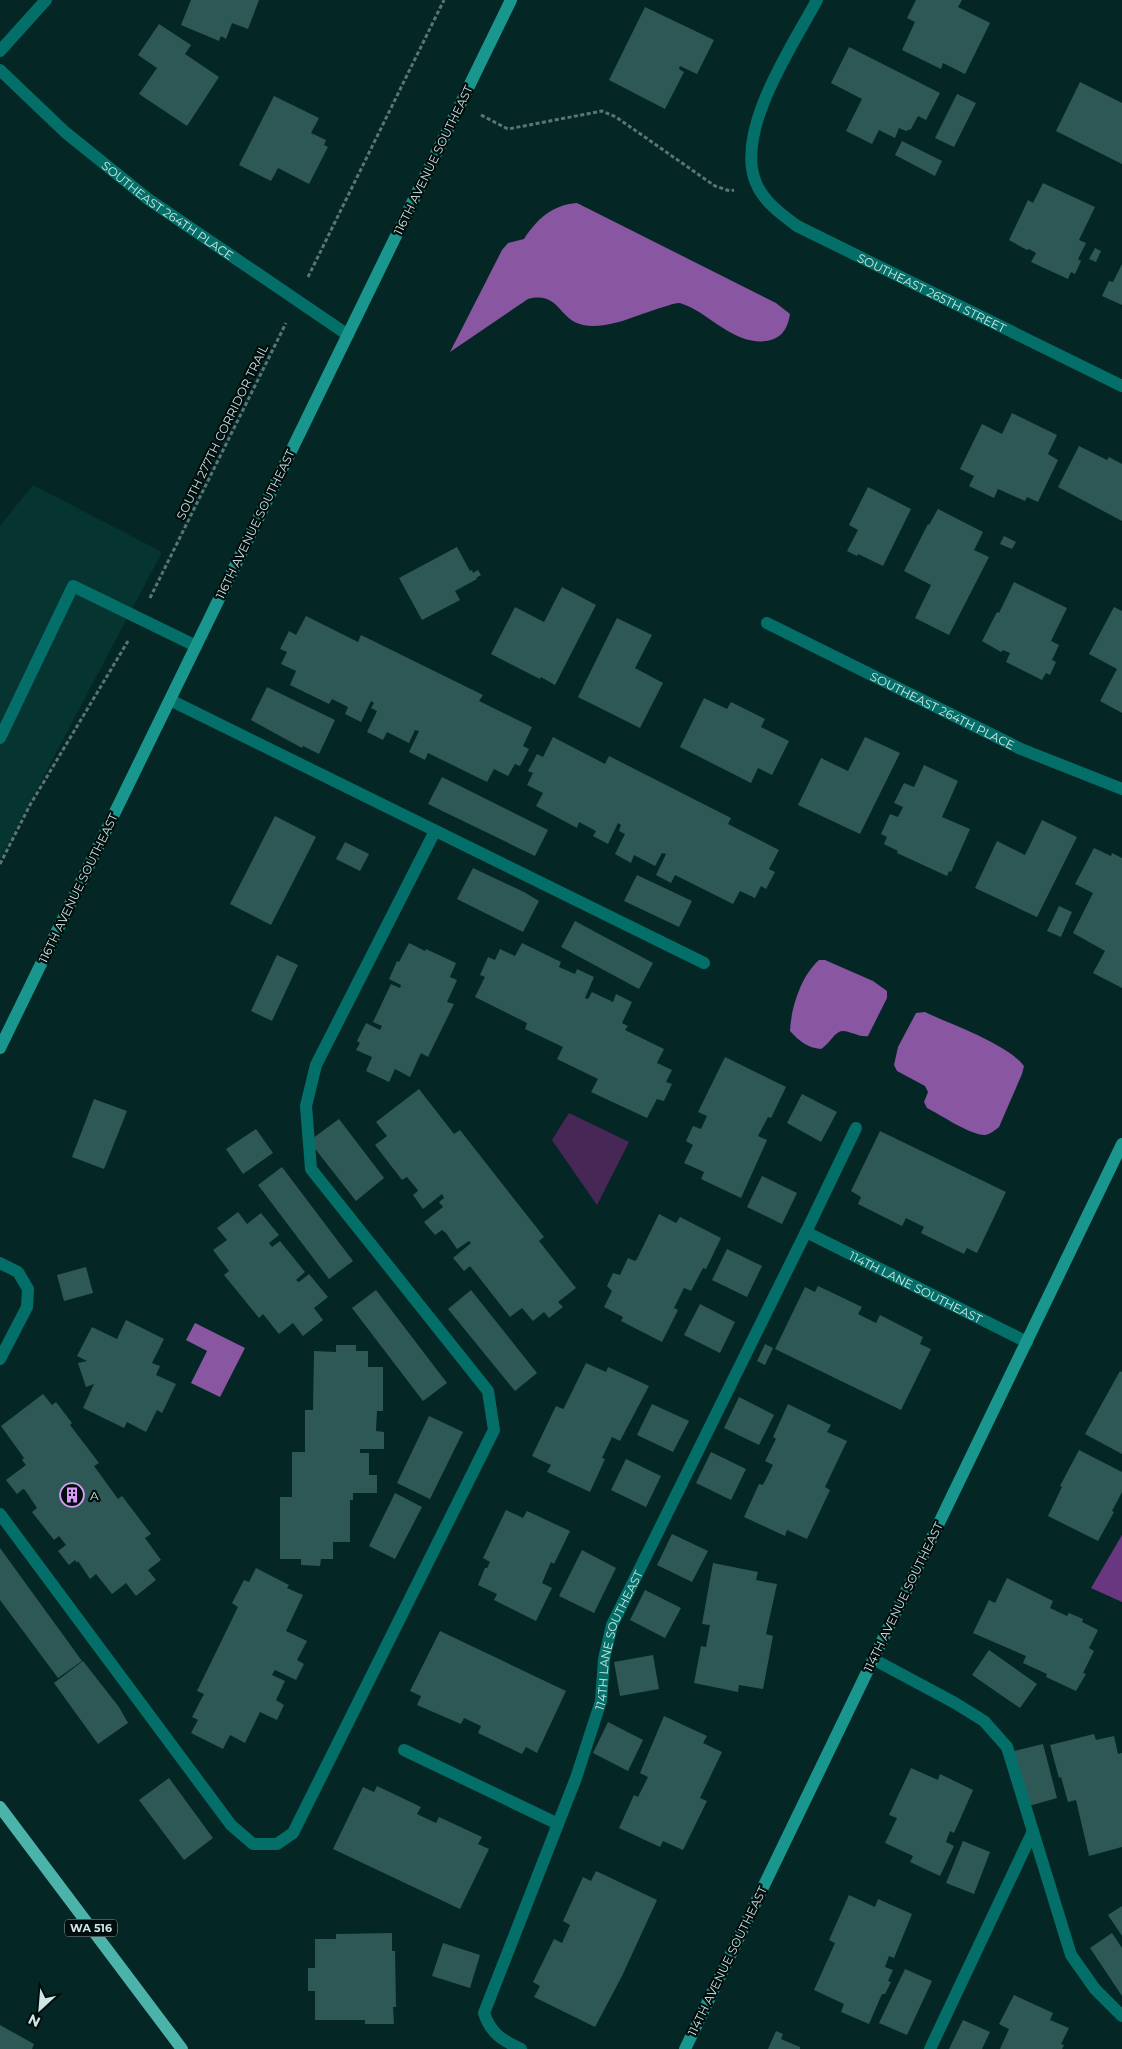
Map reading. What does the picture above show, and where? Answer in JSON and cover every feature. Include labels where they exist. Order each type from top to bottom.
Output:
[{"type":"main road","name":"116TH AVENUE SOUTHEAST","points":[[0,1048],[511,0]]},
{"type":"main road","name":"114TH AVENUE SOUTHEAST","points":[[684,2049],[1122,1144]]},
{"type":"main road","name":"WA 516","points":[[0,1807],[182,2049]]},
{"type":"street","points":[[0,51],[46,0]]},
{"type":"street","points":[[756,182],[751,158],[755,125],[769,90],[817,0]]},
{"type":"street","name":"SOUTHEAST 264TH PLACE","points":[[0,70],[65,132],[148,199],[348,335]]},
{"type":"street","name":"SOUTHEAST 265TH STREET","points":[[756,182],[772,207],[797,226],[1122,386]]},
{"type":"street","points":[[0,738],[73,586],[196,646]]},
{"type":"street","name":"SOUTHEAST 264TH PLACE","points":[[767,623],[1021,749],[1122,789]]},
{"type":"street","points":[[170,700],[704,963]]},
{"type":"street","points":[[0,1514],[231,1825],[254,1844],[277,1844],[293,1833],[494,1430],[488,1391],[311,1169],[306,1106],[316,1065],[435,831]]},
{"type":"street","name":"114TH LANE SOUTHEAST","points":[[521,2049],[502,2040],[488,2026],[484,2013],[576,1778],[602,1701],[604,1659],[612,1625],[856,1128]]},
{"type":"street","name":"114TH LANE SOUTHEAST","points":[[806,1232],[1026,1342]]},
{"type":"street","points":[[0,1263],[18,1272],[28,1289],[27,1307],[0,1359]]},
{"type":"street","points":[[873,1659],[955,1703],[984,1721],[1007,1746],[1071,1955],[1095,1989],[1122,2016]]},
{"type":"street","points":[[404,1750],[558,1824]]},
{"type":"street","points":[[930,2049],[1033,1831]]},
{"type":"path","name":"SOUTH 277TH CORRIDOR TRAIL","points":[[0,864],[30,805],[140,618],[444,0]]},
{"type":"path","points":[[460,104],[508,129],[602,112],[616,117],[715,186],[730,191],[756,182]]},
{"type":"shaded area","points":[[577,203],[776,303],[790,314],[785,330],[771,340],[751,341],[733,334],[687,305],[679,303],[612,324],[583,325],[568,318],[553,302],[539,298],[528,299],[450,352],[502,250],[508,243],[524,239],[534,225],[546,214],[568,204]]},
{"type":"shaded area","points":[[33,485],[162,552],[0,859],[0,526]]},
{"type":"shaded area","points":[[819,960],[825,960],[873,981],[887,991],[887,998],[868,1036],[860,1036],[842,1031],[837,1033],[821,1049],[804,1043],[790,1031],[792,1012],[802,983]]},
{"type":"shaded area","points":[[925,1012],[992,1042],[1016,1058],[1024,1066],[999,1127],[991,1133],[985,1135],[972,1132],[927,1108],[924,1102],[928,1092],[925,1086],[897,1071],[894,1065],[898,1047],[916,1013]]},
{"type":"shaded area","points":[[569,1113],[629,1142],[597,1205],[552,1140]]},
{"type":"shaded area","points":[[195,1323],[245,1348],[220,1397],[191,1383],[207,1351],[186,1340]]},
{"type":"shaded area","points":[[1122,1535],[1122,1602],[1091,1588]]},
{"type":"building","points":[[191,0],[259,0],[248,29],[232,23],[226,39],[221,36],[219,41],[181,25]]},
{"type":"building","points":[[916,0],[962,0],[958,7],[990,23],[965,74],[943,63],[941,69],[902,50],[915,22],[907,18]]},
{"type":"building","points":[[645,7],[714,40],[697,74],[680,66],[679,69],[684,72],[665,109],[609,80]]},
{"type":"building","points":[[159,24],[191,45],[185,54],[219,77],[187,126],[139,94],[157,68],[138,55]]},
{"type":"building","points":[[849,47],[940,93],[926,120],[918,116],[911,129],[906,131],[899,128],[895,138],[879,130],[872,144],[846,131],[862,99],[831,83]]},
{"type":"building","points":[[1080,82],[1122,103],[1122,164],[1056,131]]},
{"type":"building","points":[[957,94],[976,103],[954,147],[935,138]]},
{"type":"building","points":[[274,96],[319,118],[311,133],[326,140],[324,145],[328,147],[309,184],[278,168],[271,181],[239,165]]},
{"type":"building","points":[[902,141],[942,161],[935,176],[895,155]]},
{"type":"building","points":[[1043,183],[1095,207],[1079,240],[1086,243],[1078,259],[1081,261],[1075,274],[1071,272],[1068,279],[1031,262],[1036,253],[1009,240],[1028,200],[1033,203]]},
{"type":"building","points":[[1095,248],[1101,251],[1096,262],[1089,259]]},
{"type":"building","points":[[1122,264],[1122,305],[1102,296],[1109,281],[1113,282]]},
{"type":"building","points":[[1012,413],[1057,435],[1048,454],[1058,460],[1038,502],[1027,497],[1025,501],[998,489],[994,498],[969,486],[974,476],[960,469],[982,424],[1002,434]]},
{"type":"building","points":[[1079,446],[1107,460],[1109,457],[1122,464],[1122,521],[1058,487]]},
{"type":"building","points":[[868,487],[911,509],[883,566],[847,551],[858,530],[849,525]]},
{"type":"building","points":[[938,509],[983,532],[974,550],[989,557],[949,635],[915,618],[931,585],[904,571],[928,524]]},
{"type":"building","points":[[1004,536],[1016,542],[1012,549],[1000,544]]},
{"type":"building","points":[[457,547],[470,571],[472,570],[473,573],[478,570],[481,575],[455,591],[460,600],[422,620],[399,578]]},
{"type":"building","points":[[1014,582],[1067,608],[1051,641],[1059,645],[1052,660],[1056,662],[1050,675],[1046,673],[1042,680],[1006,662],[1010,653],[1003,650],[1001,652],[982,641],[997,612],[999,613]]},
{"type":"building","points":[[562,587],[596,605],[555,685],[491,654],[515,607],[544,622]]},
{"type":"building","points":[[1114,607],[1122,611],[1122,713],[1100,701],[1117,669],[1089,654]]},
{"type":"building","points":[[306,616],[358,642],[361,635],[483,695],[479,701],[532,727],[523,746],[529,749],[520,766],[515,764],[508,776],[494,769],[487,782],[428,753],[425,760],[409,752],[419,731],[415,730],[409,743],[387,732],[383,740],[367,732],[377,711],[371,708],[374,703],[371,701],[361,722],[345,714],[348,707],[332,699],[329,704],[290,685],[296,671],[281,664],[287,652],[280,649],[289,631],[296,635]]},
{"type":"building","points":[[617,618],[652,635],[635,668],[663,683],[640,728],[578,697]]},
{"type":"building","points":[[267,687],[335,720],[319,754],[303,746],[302,748],[251,720]]},
{"type":"building","points":[[704,698],[727,709],[731,702],[765,719],[761,727],[789,741],[772,775],[758,768],[751,783],[680,747]]},
{"type":"building","points":[[553,737],[605,764],[609,756],[731,818],[728,824],[779,850],[769,869],[775,872],[766,889],[761,886],[755,898],[740,891],[733,904],[675,875],[671,883],[656,875],[666,854],[662,853],[655,866],[634,855],[631,863],[615,854],[625,834],[619,831],[621,825],[618,823],[608,844],[593,836],[596,831],[579,822],[577,828],[536,806],[543,793],[527,785],[533,773],[528,771],[537,754],[543,757]]},
{"type":"building","points":[[865,737],[900,753],[860,834],[798,805],[821,758],[848,771]]},
{"type":"building","points":[[924,765],[958,781],[942,817],[970,829],[951,872],[949,871],[947,876],[897,853],[898,851],[884,844],[887,837],[881,834],[890,814],[898,817],[903,807],[894,803],[904,783],[914,787]]},
{"type":"building","points":[[442,777],[548,830],[535,856],[428,804]]},
{"type":"building","points":[[275,816],[316,837],[271,925],[230,904]]},
{"type":"building","points":[[1042,820],[1077,837],[1037,917],[975,888],[997,841],[1025,855]]},
{"type":"building","points":[[345,842],[369,854],[360,871],[336,859]]},
{"type":"building","points":[[1094,848],[1111,856],[1112,853],[1122,858],[1122,988],[1093,973],[1105,951],[1073,933],[1093,893],[1075,884]]},
{"type":"building","points":[[473,868],[539,901],[523,932],[457,899]]},
{"type":"building","points":[[637,875],[692,901],[679,927],[624,901]]},
{"type":"building","points":[[1059,906],[1072,912],[1061,937],[1047,931]]},
{"type":"building","points":[[575,921],[653,963],[639,989],[561,947]]},
{"type":"building","points":[[409,943],[456,963],[450,977],[457,980],[447,1002],[454,1004],[428,1057],[421,1053],[410,1077],[395,1069],[389,1082],[366,1071],[372,1057],[356,1050],[360,1043],[357,1041],[366,1023],[380,1030],[382,1026],[373,1022],[391,984],[400,988],[401,985],[389,979],[397,961],[399,962]]},
{"type":"building","points":[[522,943],[561,962],[559,967],[575,974],[577,969],[594,977],[585,998],[588,999],[592,992],[613,1002],[616,994],[632,1002],[622,1023],[628,1026],[625,1030],[664,1049],[657,1063],[672,1070],[666,1082],[672,1084],[664,1101],[657,1099],[647,1118],[591,1092],[598,1079],[557,1059],[563,1047],[525,1029],[527,1023],[475,997],[485,977],[480,975],[488,957],[495,960],[500,949],[515,956]]},
{"type":"building","points":[[277,955],[298,965],[272,1021],[251,1011]]},
{"type":"building","points":[[725,1057],[786,1087],[771,1118],[768,1117],[758,1136],[767,1140],[741,1198],[701,1179],[704,1172],[684,1163],[693,1145],[686,1141],[693,1126],[701,1129],[707,1116],[698,1112]]},
{"type":"building","points":[[419,1089],[454,1134],[460,1130],[544,1237],[539,1241],[576,1288],[558,1302],[563,1307],[549,1318],[544,1312],[533,1321],[522,1308],[510,1317],[470,1266],[464,1271],[453,1258],[471,1243],[469,1241],[457,1249],[446,1233],[442,1230],[435,1235],[424,1222],[443,1207],[439,1202],[444,1198],[442,1194],[423,1209],[413,1195],[418,1191],[417,1189],[407,1177],[402,1180],[375,1145],[387,1136],[376,1122]]},
{"type":"building","points":[[802,1094],[837,1112],[821,1142],[787,1123]]},
{"type":"building","points":[[94,1099],[127,1111],[104,1169],[72,1157]]},
{"type":"building","points":[[339,1119],[384,1178],[356,1201],[309,1141]]},
{"type":"building","points":[[256,1129],[273,1153],[243,1174],[226,1149]]},
{"type":"building","points":[[880,1131],[1006,1192],[977,1253],[967,1248],[964,1254],[921,1233],[924,1227],[906,1218],[902,1226],[858,1204],[861,1197],[851,1191]]},
{"type":"building","points":[[282,1167],[353,1261],[329,1279],[258,1185]]},
{"type":"building","points":[[762,1176],[797,1193],[782,1224],[747,1207]]},
{"type":"building","points":[[238,1212],[247,1224],[261,1213],[279,1235],[269,1243],[272,1247],[280,1241],[305,1272],[296,1280],[299,1282],[309,1274],[328,1297],[314,1308],[323,1320],[303,1336],[293,1323],[279,1334],[263,1314],[259,1318],[224,1275],[229,1271],[213,1250],[227,1240],[217,1228]]},
{"type":"building","points":[[659,1214],[676,1223],[680,1217],[721,1238],[706,1269],[703,1268],[691,1291],[684,1288],[674,1308],[678,1310],[662,1342],[621,1321],[623,1317],[604,1307],[612,1291],[607,1286],[613,1273],[620,1275],[628,1258],[635,1261],[637,1259]]},
{"type":"building","points":[[727,1249],[762,1266],[747,1297],[712,1280]]},
{"type":"building","points":[[86,1267],[93,1293],[64,1301],[57,1275]]},
{"type":"building","points":[[818,1286],[862,1307],[858,1314],[876,1323],[880,1315],[923,1337],[920,1344],[931,1349],[901,1410],[775,1349],[805,1287],[815,1292]]},
{"type":"building","points":[[376,1290],[447,1383],[423,1401],[352,1308]]},
{"type":"building","points":[[471,1290],[537,1373],[515,1391],[448,1309]]},
{"type":"building","points":[[700,1304],[735,1322],[720,1353],[684,1335]]},
{"type":"building","points":[[126,1320],[164,1339],[152,1363],[160,1366],[156,1375],[176,1384],[162,1413],[157,1410],[146,1432],[127,1422],[124,1428],[83,1408],[94,1384],[86,1387],[78,1363],[87,1361],[77,1356],[92,1327],[117,1339]]},
{"type":"building","points":[[765,1344],[773,1348],[765,1365],[757,1361]]},
{"type":"building","points":[[336,1345],[356,1345],[356,1351],[368,1351],[368,1367],[383,1367],[383,1411],[377,1411],[376,1431],[384,1432],[384,1449],[360,1449],[360,1453],[369,1453],[369,1475],[377,1475],[377,1493],[353,1493],[353,1500],[350,1500],[350,1542],[333,1542],[333,1559],[321,1559],[320,1566],[301,1565],[301,1559],[280,1559],[280,1497],[292,1497],[292,1452],[305,1452],[305,1410],[313,1410],[314,1351],[336,1352]]},
{"type":"building","points":[[586,1363],[606,1372],[608,1367],[649,1386],[620,1441],[612,1437],[602,1458],[605,1459],[590,1492],[547,1472],[551,1465],[532,1456],[556,1406],[564,1408]]},
{"type":"building","points":[[1120,1371],[1122,1372],[1122,1454],[1085,1434]]},
{"type":"building","name":"A","points":[[43,1394],[52,1405],[56,1402],[72,1423],[70,1425],[99,1463],[94,1466],[118,1499],[122,1496],[151,1534],[145,1538],[161,1560],[148,1570],[156,1580],[136,1596],[126,1583],[112,1594],[96,1574],[90,1579],[78,1561],[77,1563],[75,1560],[69,1565],[58,1551],[66,1545],[59,1536],[54,1540],[32,1512],[37,1508],[25,1490],[23,1489],[17,1494],[6,1480],[26,1465],[22,1460],[24,1458],[1,1426]]},
{"type":"building","points":[[739,1397],[774,1415],[759,1445],[724,1428]]},
{"type":"building","points":[[652,1404],[689,1421],[673,1452],[637,1435]]},
{"type":"building","points":[[788,1404],[831,1425],[827,1432],[847,1441],[825,1487],[830,1490],[807,1539],[787,1530],[785,1536],[744,1517],[759,1484],[763,1485],[773,1465],[765,1461],[776,1439],[773,1437]]},
{"type":"building","points":[[429,1416],[463,1432],[430,1499],[397,1483]]},
{"type":"building","points":[[1079,1450],[1122,1472],[1122,1492],[1112,1511],[1114,1512],[1098,1541],[1048,1516],[1062,1487],[1060,1486]]},
{"type":"building","points":[[711,1452],[746,1469],[731,1500],[696,1483]]},
{"type":"building","points":[[626,1459],[661,1476],[646,1507],[611,1490]]},
{"type":"building","points":[[395,1493],[422,1507],[395,1559],[369,1546]]},
{"type":"building","points":[[506,1510],[523,1518],[527,1511],[570,1531],[554,1564],[551,1562],[542,1583],[552,1588],[536,1621],[494,1600],[497,1594],[478,1585],[485,1568],[487,1568],[490,1562],[483,1558]]},
{"type":"building","points":[[672,1534],[708,1551],[692,1582],[657,1565]]},
{"type":"building","points":[[0,1548],[82,1661],[58,1678],[0,1600]]},
{"type":"building","points":[[582,1550],[616,1568],[594,1613],[559,1596]]},
{"type":"building","points":[[713,1563],[758,1572],[756,1580],[777,1584],[766,1634],[773,1636],[763,1689],[739,1685],[738,1692],[694,1683],[701,1646],[706,1647],[710,1625],[702,1624]]},
{"type":"building","points":[[256,1568],[289,1585],[287,1588],[303,1595],[286,1631],[307,1641],[297,1660],[304,1664],[296,1680],[275,1670],[272,1675],[285,1681],[276,1700],[284,1705],[277,1720],[260,1712],[245,1743],[230,1735],[223,1749],[191,1733],[198,1720],[192,1717],[204,1694],[197,1691],[238,1607],[232,1603],[244,1580],[249,1582]]},
{"type":"building","points":[[1007,1578],[1053,1601],[1050,1608],[1067,1616],[1069,1613],[1083,1619],[1082,1622],[1098,1630],[1089,1648],[1094,1651],[1083,1673],[1086,1674],[1076,1691],[1046,1677],[1047,1674],[1023,1663],[1026,1656],[973,1633],[989,1600],[995,1603]]},
{"type":"building","points":[[645,1590],[681,1608],[665,1638],[630,1620]]},
{"type":"building","points":[[440,1631],[566,1691],[537,1753],[526,1747],[522,1754],[478,1733],[481,1726],[464,1718],[461,1724],[417,1705],[421,1696],[410,1691]]},
{"type":"building","points":[[989,1650],[1037,1684],[1020,1708],[972,1675]]},
{"type":"building","points":[[653,1655],[659,1689],[620,1696],[614,1662]]},
{"type":"building","points":[[83,1661],[119,1707],[128,1723],[98,1744],[54,1683]]},
{"type":"building","points":[[664,1716],[707,1736],[703,1743],[722,1752],[700,1798],[707,1801],[683,1850],[663,1841],[660,1847],[619,1828],[634,1795],[638,1797],[648,1777],[640,1773]]},
{"type":"building","points":[[608,1722],[643,1740],[628,1771],[593,1753]]},
{"type":"building","points":[[1094,1734],[1096,1740],[1114,1736],[1118,1754],[1122,1753],[1122,1847],[1089,1856],[1076,1800],[1068,1802],[1050,1745]]},
{"type":"building","points":[[1043,1744],[1057,1798],[1029,1806],[1014,1751]]},
{"type":"building","points":[[911,1768],[938,1780],[940,1774],[973,1790],[954,1833],[950,1831],[946,1842],[954,1846],[940,1876],[910,1862],[913,1856],[885,1843],[897,1818],[889,1815]]},
{"type":"building","points":[[169,1778],[213,1838],[184,1860],[139,1800]]},
{"type":"building","points":[[377,1786],[421,1807],[417,1814],[436,1823],[439,1817],[482,1837],[478,1844],[489,1849],[460,1909],[333,1849],[363,1787],[374,1792]]},
{"type":"building","points":[[963,1841],[990,1852],[974,1894],[946,1883]]},
{"type":"building","points":[[596,1871],[657,1900],[622,1976],[595,2027],[534,1997],[540,1986],[533,1982],[554,1939],[562,1943],[570,1925],[563,1921],[583,1877],[591,1881]]},
{"type":"building","points":[[849,1895],[875,1907],[878,1899],[912,1914],[894,1958],[889,1956],[885,1967],[893,1970],[888,1981],[891,1982],[885,1994],[882,1994],[869,2024],[841,2012],[844,2004],[814,1990],[835,1943],[829,1940]]},
{"type":"building","points":[[1122,1906],[1122,1936],[1108,1915]]},
{"type":"building","points":[[392,1933],[392,1951],[395,1951],[396,2007],[393,2007],[394,2024],[365,2024],[365,2020],[315,2020],[315,1991],[308,1991],[308,1968],[315,1968],[315,1939],[336,1939],[336,1934]]},
{"type":"building","points":[[1112,1933],[1122,1948],[1122,1996],[1090,1948]]},
{"type":"building","points":[[443,1943],[480,1955],[470,1988],[432,1976]]},
{"type":"building","points":[[905,1969],[932,1981],[907,2035],[879,2023]]},
{"type":"building","points":[[1014,1995],[1053,2013],[1050,2020],[1069,2028],[1061,2044],[1064,2045],[1062,2049],[1000,2049],[1009,2029],[999,2024]]},
{"type":"building","points":[[963,2020],[990,2032],[982,2049],[949,2049]]},
{"type":"building","points":[[0,2025],[34,2044],[32,2049],[0,2049]]},
{"type":"building","points":[[776,2031],[783,2034],[781,2039],[800,2047],[800,2049],[768,2049]]},
{"type":"place","name":"A","points":[[72,1495]]}]
